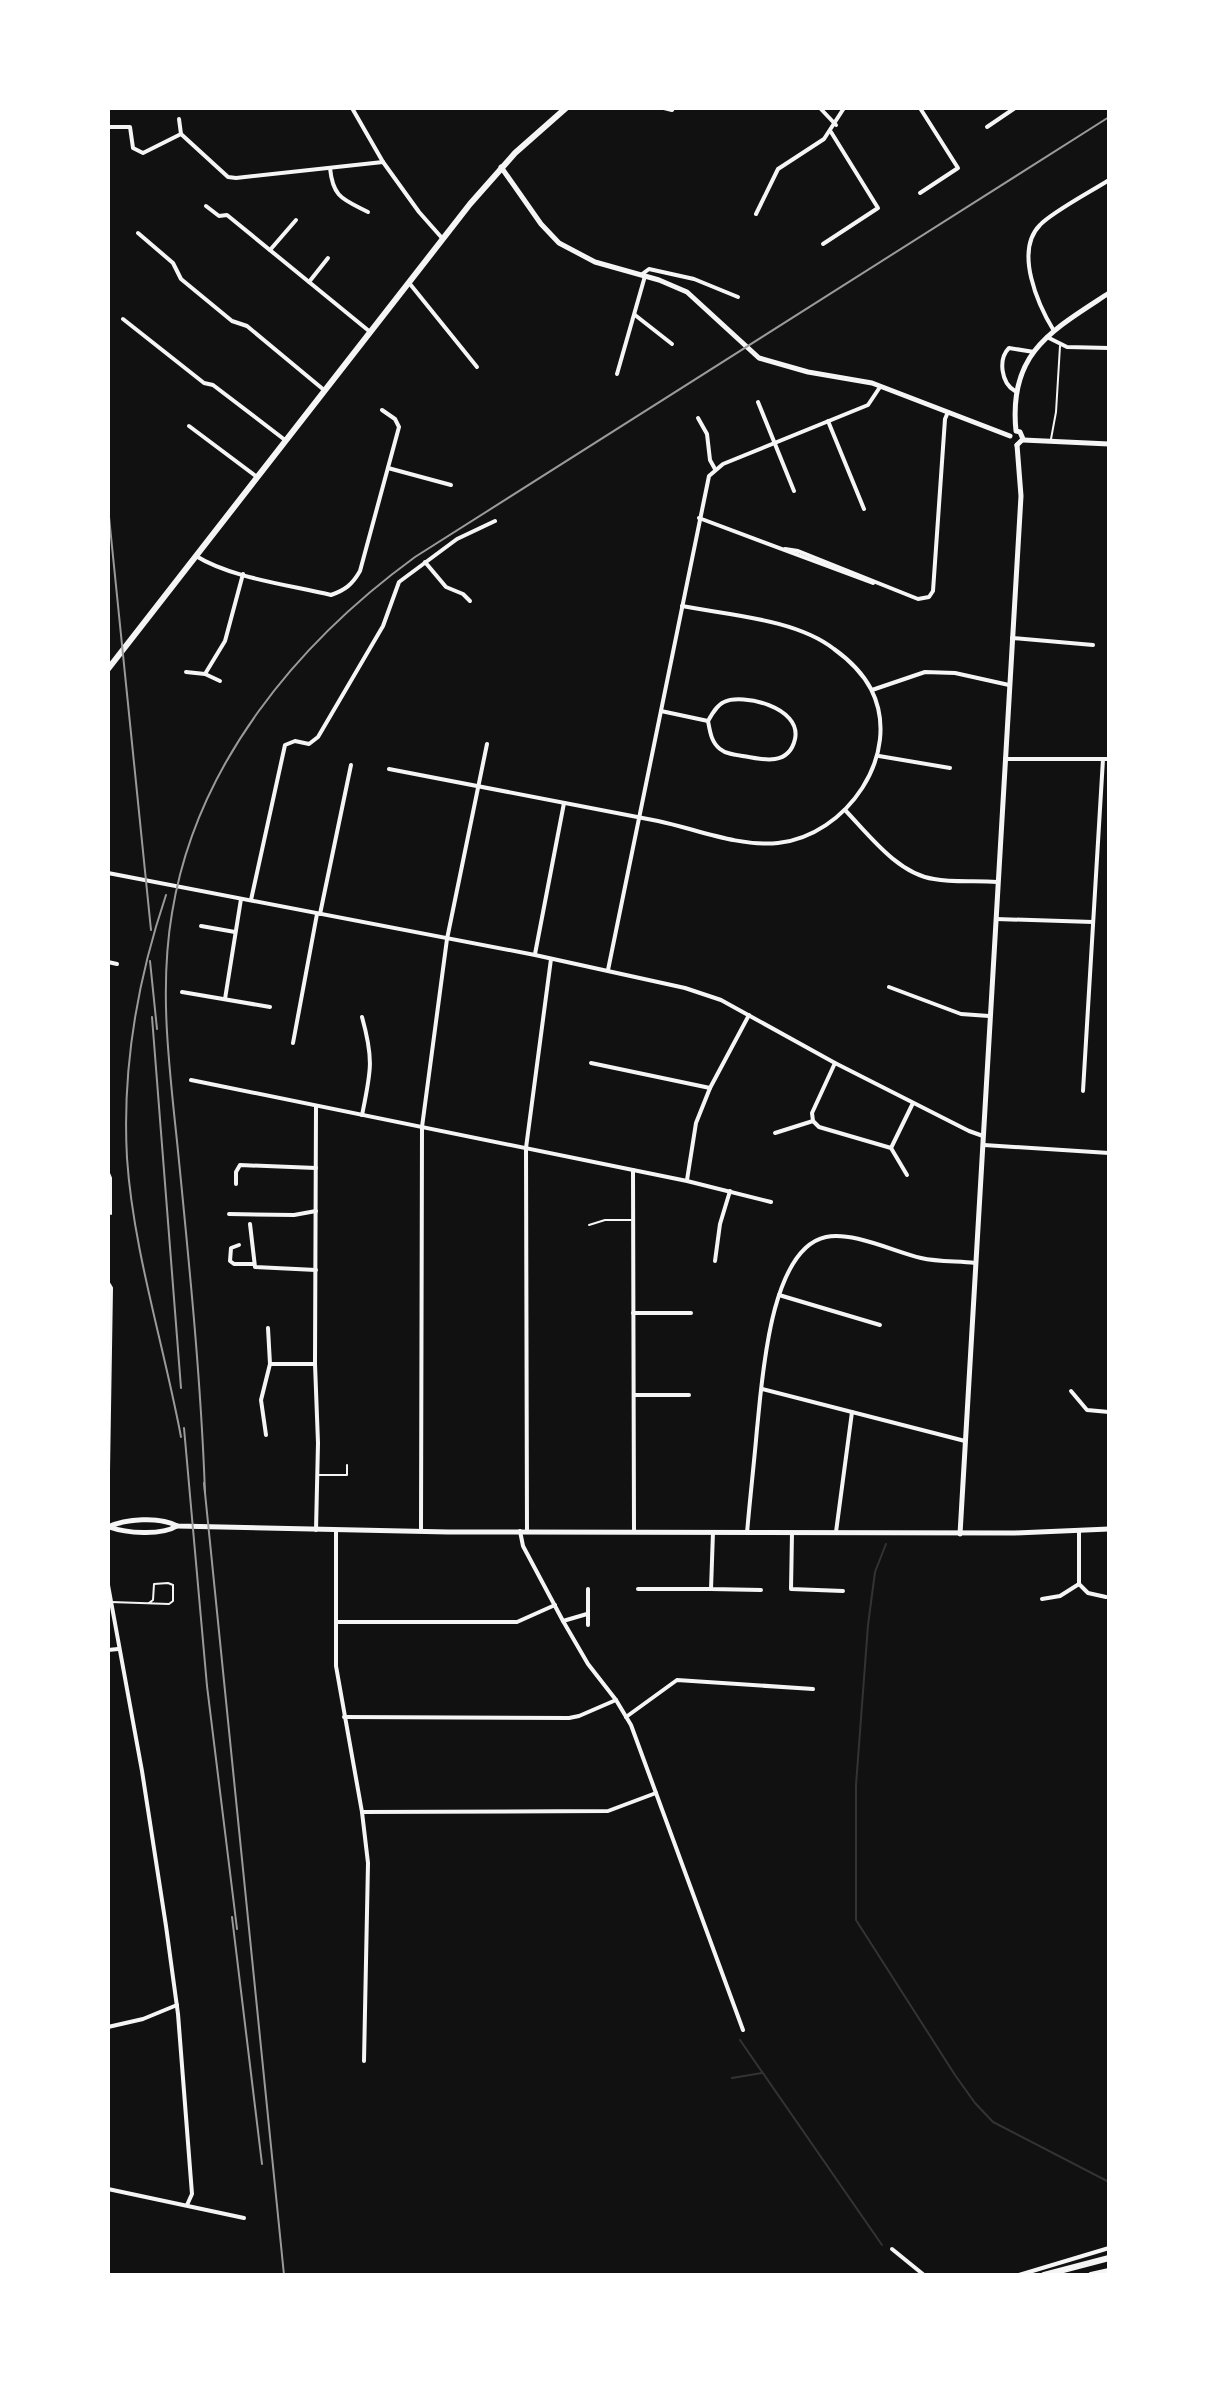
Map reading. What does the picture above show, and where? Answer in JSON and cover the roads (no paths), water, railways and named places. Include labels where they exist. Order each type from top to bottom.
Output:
[{"type":"main road","points":[[108,669],[442,238],[501,167],[566,108]]},
{"type":"main road","points":[[1044,2275],[1109,2258]]},
{"type":"main road","points":[[1091,2275],[1109,2271]]},
{"type":"street","points":[[352,108],[383,162],[442,238]]},
{"type":"street","points":[[664,108],[673,108]]},
{"type":"street","points":[[820,108],[836,125]]},
{"type":"street","points":[[756,214],[778,169],[831,132],[844,108]]},
{"type":"street","points":[[920,108],[958,168],[920,193]]},
{"type":"street","points":[[1001,108],[1005,115]]},
{"type":"street","points":[[987,127],[1015,108]]},
{"type":"street","points":[[179,119],[181,134],[228,177],[383,162]]},
{"type":"street","points":[[108,127],[130,127],[133,148],[143,153],[181,134]]},
{"type":"street","points":[[823,244],[878,208],[831,132]]},
{"type":"street","points":[[501,167],[541,224],[559,243],[595,262],[643,275],[687,292],[754,355],[808,372],[865,381],[1010,436]]},
{"type":"street","points":[[330,168],[332,186],[338,195],[368,212]]},
{"type":"street","points":[[1054,331],[1043,314],[1027,249],[1039,226],[1109,180]]},
{"type":"street","points":[[206,206],[219,216],[227,215],[369,331]]},
{"type":"street","points":[[270,250],[296,220]]},
{"type":"street","points":[[138,233],[173,263],[183,280],[232,321],[247,326],[324,390]]},
{"type":"street","points":[[309,282],[328,258]]},
{"type":"street","points":[[617,374],[635,315],[643,275],[649,269],[678,274],[738,297]]},
{"type":"street","points":[[408,282],[477,367]]},
{"type":"street","points":[[1016,431],[1015,391],[1021,371],[1047,337],[1109,293]]},
{"type":"street","points":[[635,315],[672,344]]},
{"type":"street","points":[[123,319],[204,383],[213,385],[285,440]]},
{"type":"street","points":[[1047,337],[1060,345],[1109,348]]},
{"type":"street","points":[[1015,391],[1006,382],[1002,362],[1004,353],[1009,348],[1034,352]]},
{"type":"street","points":[[608,970],[707,480],[715,469],[868,405],[880,387]]},
{"type":"street","points":[[758,402],[794,491]]},
{"type":"street","points":[[196,556],[243,574],[331,595],[344,590],[360,571],[399,427],[395,419],[382,410]]},
{"type":"street","points":[[699,518],[847,575],[918,599],[929,597],[933,591],[945,419],[948,412]]},
{"type":"street","points":[[698,418],[707,434],[710,460],[715,469]]},
{"type":"street","points":[[828,421],[864,509]]},
{"type":"street","points":[[189,426],[257,477]]},
{"type":"street","points":[[1010,436],[1016,431]]},
{"type":"street","points":[[960,1534],[1021,487],[1022,434],[1016,431]]},
{"type":"street","points":[[1010,436],[1011,443],[1109,444]]},
{"type":"street","points":[[388,468],[451,485]]},
{"type":"street","points":[[251,900],[283,750],[290,742],[309,744],[318,737],[383,626],[396,587],[457,539],[495,521]]},
{"type":"street","points":[[425,562],[446,587],[463,594],[470,601]]},
{"type":"street","points":[[205,674],[225,641],[243,574]]},
{"type":"street","points":[[389,769],[639,817],[753,843],[778,843],[812,833],[833,821],[863,786],[879,756],[880,719],[872,690],[860,672],[833,647],[799,629],[682,606]]},
{"type":"street","points":[[1012,638],[1093,645]]},
{"type":"street","points":[[186,672],[205,674],[220,681]]},
{"type":"street","points":[[872,690],[925,672],[955,673],[1009,685]]},
{"type":"street","points":[[739,700],[779,708],[788,714],[795,727],[795,739],[788,752],[778,760],[730,754],[718,748],[711,737],[708,721],[724,702],[739,700]]},
{"type":"street","points":[[661,711],[708,721]]},
{"type":"street","points":[[421,1531],[422,1127],[447,939],[487,744]]},
{"type":"street","points":[[879,756],[950,768]]},
{"type":"street","points":[[1005,759],[1106,759],[1083,1091]]},
{"type":"street","points":[[293,1043],[351,765]]},
{"type":"street","points":[[535,955],[564,803]]},
{"type":"street","points":[[845,810],[901,865],[917,875],[939,880],[997,882]]},
{"type":"street","points":[[108,873],[552,958],[685,988],[721,1000],[835,1063],[983,1136]]},
{"type":"street","points":[[225,999],[241,899]]},
{"type":"street","points":[[995,919],[1093,922]]},
{"type":"street","points":[[201,926],[235,932]]},
{"type":"street","points":[[552,958],[526,1148],[523,1546],[588,1664],[626,1717],[743,2030]]},
{"type":"street","points":[[108,962],[117,964]]},
{"type":"street","points":[[889,987],[961,1014],[989,1016]]},
{"type":"street","points":[[182,992],[270,1007]]},
{"type":"street","points":[[687,1181],[696,1123],[710,1088],[749,1015]]},
{"type":"street","points":[[362,1017],[371,1049],[372,1067],[362,1115]]},
{"type":"street","points":[[591,1063],[710,1088]]},
{"type":"street","points":[[835,1063],[812,1113],[813,1121],[819,1127],[891,1148],[907,1175]]},
{"type":"street","points":[[108,1067],[108,1116]]},
{"type":"street","points":[[191,1080],[687,1181],[771,1202]]},
{"type":"street","points":[[891,1148],[913,1103]]},
{"type":"street","points":[[316,1106],[316,1530]]},
{"type":"street","points":[[775,1133],[813,1121]]},
{"type":"street","points":[[982,1145],[1109,1153]]},
{"type":"street","points":[[236,1184],[236,1172],[240,1165],[316,1168]]},
{"type":"street","points":[[633,1170],[634,1532]]},
{"type":"street","points":[[715,1261],[720,1224],[730,1191]]},
{"type":"street","points":[[229,1214],[294,1215],[316,1211]]},
{"type":"street","points":[[250,1224],[253,1264]]},
{"type":"street","points":[[747,1533],[763,1361],[779,1295],[796,1258],[811,1243],[827,1236],[845,1236],[924,1259],[975,1263]]},
{"type":"street","points":[[239,1245],[231,1248],[230,1261],[234,1264],[253,1264],[260,1269],[316,1270]]},
{"type":"street","points":[[108,1471],[109,1283]]},
{"type":"street","points":[[779,1295],[880,1325]]},
{"type":"street","points":[[633,1313],[691,1313]]},
{"type":"street","points":[[266,1435],[261,1400],[270,1364],[268,1328]]},
{"type":"street","points":[[270,1364],[315,1364]]},
{"type":"street","points":[[762,1389],[965,1441]]},
{"type":"street","points":[[1071,1391],[1087,1410],[1109,1412]]},
{"type":"street","points":[[634,1395],[689,1395]]},
{"type":"street","points":[[836,1533],[852,1412]]},
{"type":"street","points":[[108,1520],[108,1528],[119,1522],[139,1522],[336,1531],[960,1534],[1109,1529]]},
{"type":"street","points":[[336,1531],[336,1666],[368,1863],[364,2061]]},
{"type":"street","points":[[1079,1531],[1079,1584],[1088,1593],[1106,1597]]},
{"type":"street","points":[[711,1589],[713,1532]]},
{"type":"street","points":[[792,1533],[791,1589],[843,1591]]},
{"type":"street","points":[[1042,1599],[1060,1596],[1079,1584]]},
{"type":"street","points":[[108,1585],[144,1782],[177,2005],[192,2194],[187,2205]]},
{"type":"street","points":[[588,1589],[588,1625]]},
{"type":"street","points":[[638,1589],[761,1590]]},
{"type":"street","points":[[336,1622],[517,1622],[555,1605]]},
{"type":"street","points":[[563,1621],[587,1614]]},
{"type":"street","points":[[108,1650],[118,1649]]},
{"type":"street","points":[[626,1717],[677,1680],[813,1689]]},
{"type":"street","points":[[344,1717],[569,1718],[616,1700]]},
{"type":"street","points":[[362,1812],[608,1811],[656,1793]]},
{"type":"street","points":[[108,2027],[143,2019],[177,2005]]},
{"type":"street","points":[[108,2189],[244,2218]]},
{"type":"street","points":[[1019,2275],[1109,2248]]},
{"type":"street","points":[[892,2249],[921,2274]]},
{"type":"lane","points":[[1050,442],[1056,412],[1060,345]]},
{"type":"lane","points":[[108,1171],[111,1178],[111,1214]]},
{"type":"lane","points":[[589,1225],[605,1220],[633,1220]]},
{"type":"lane","points":[[316,1475],[347,1475],[347,1465]]},
{"type":"lane","points":[[110,1602],[149,1603],[172,1603],[173,1585],[156,1582],[153,1600],[149,1603]]},
{"type":"waterway","points":[[886,1544],[875,1572],[868,1625],[856,1785],[856,1920],[955,2075],[993,2122],[1109,2182]]},
{"type":"waterway","points":[[740,2040],[882,2245]]},
{"type":"waterway","points":[[732,2078],[762,2073]]},
{"type":"railway","points":[[205,1493],[195,1327],[167,1037],[168,944],[184,859],[204,807],[228,758],[258,712],[293,668],[331,628],[415,557],[1109,117]]},
{"type":"railway","points":[[108,507],[151,930]]},
{"type":"railway","points":[[166,895],[147,960],[134,1025],[126,1124],[130,1192],[142,1262],[181,1437]]},
{"type":"railway","points":[[150,961],[157,1029]]},
{"type":"railway","points":[[152,1017],[181,1388]]},
{"type":"railway","points":[[184,1428],[207,1686],[237,1929]]},
{"type":"railway","points":[[204,1483],[284,2275]]},
{"type":"railway","points":[[232,1917],[262,2164]]}]
